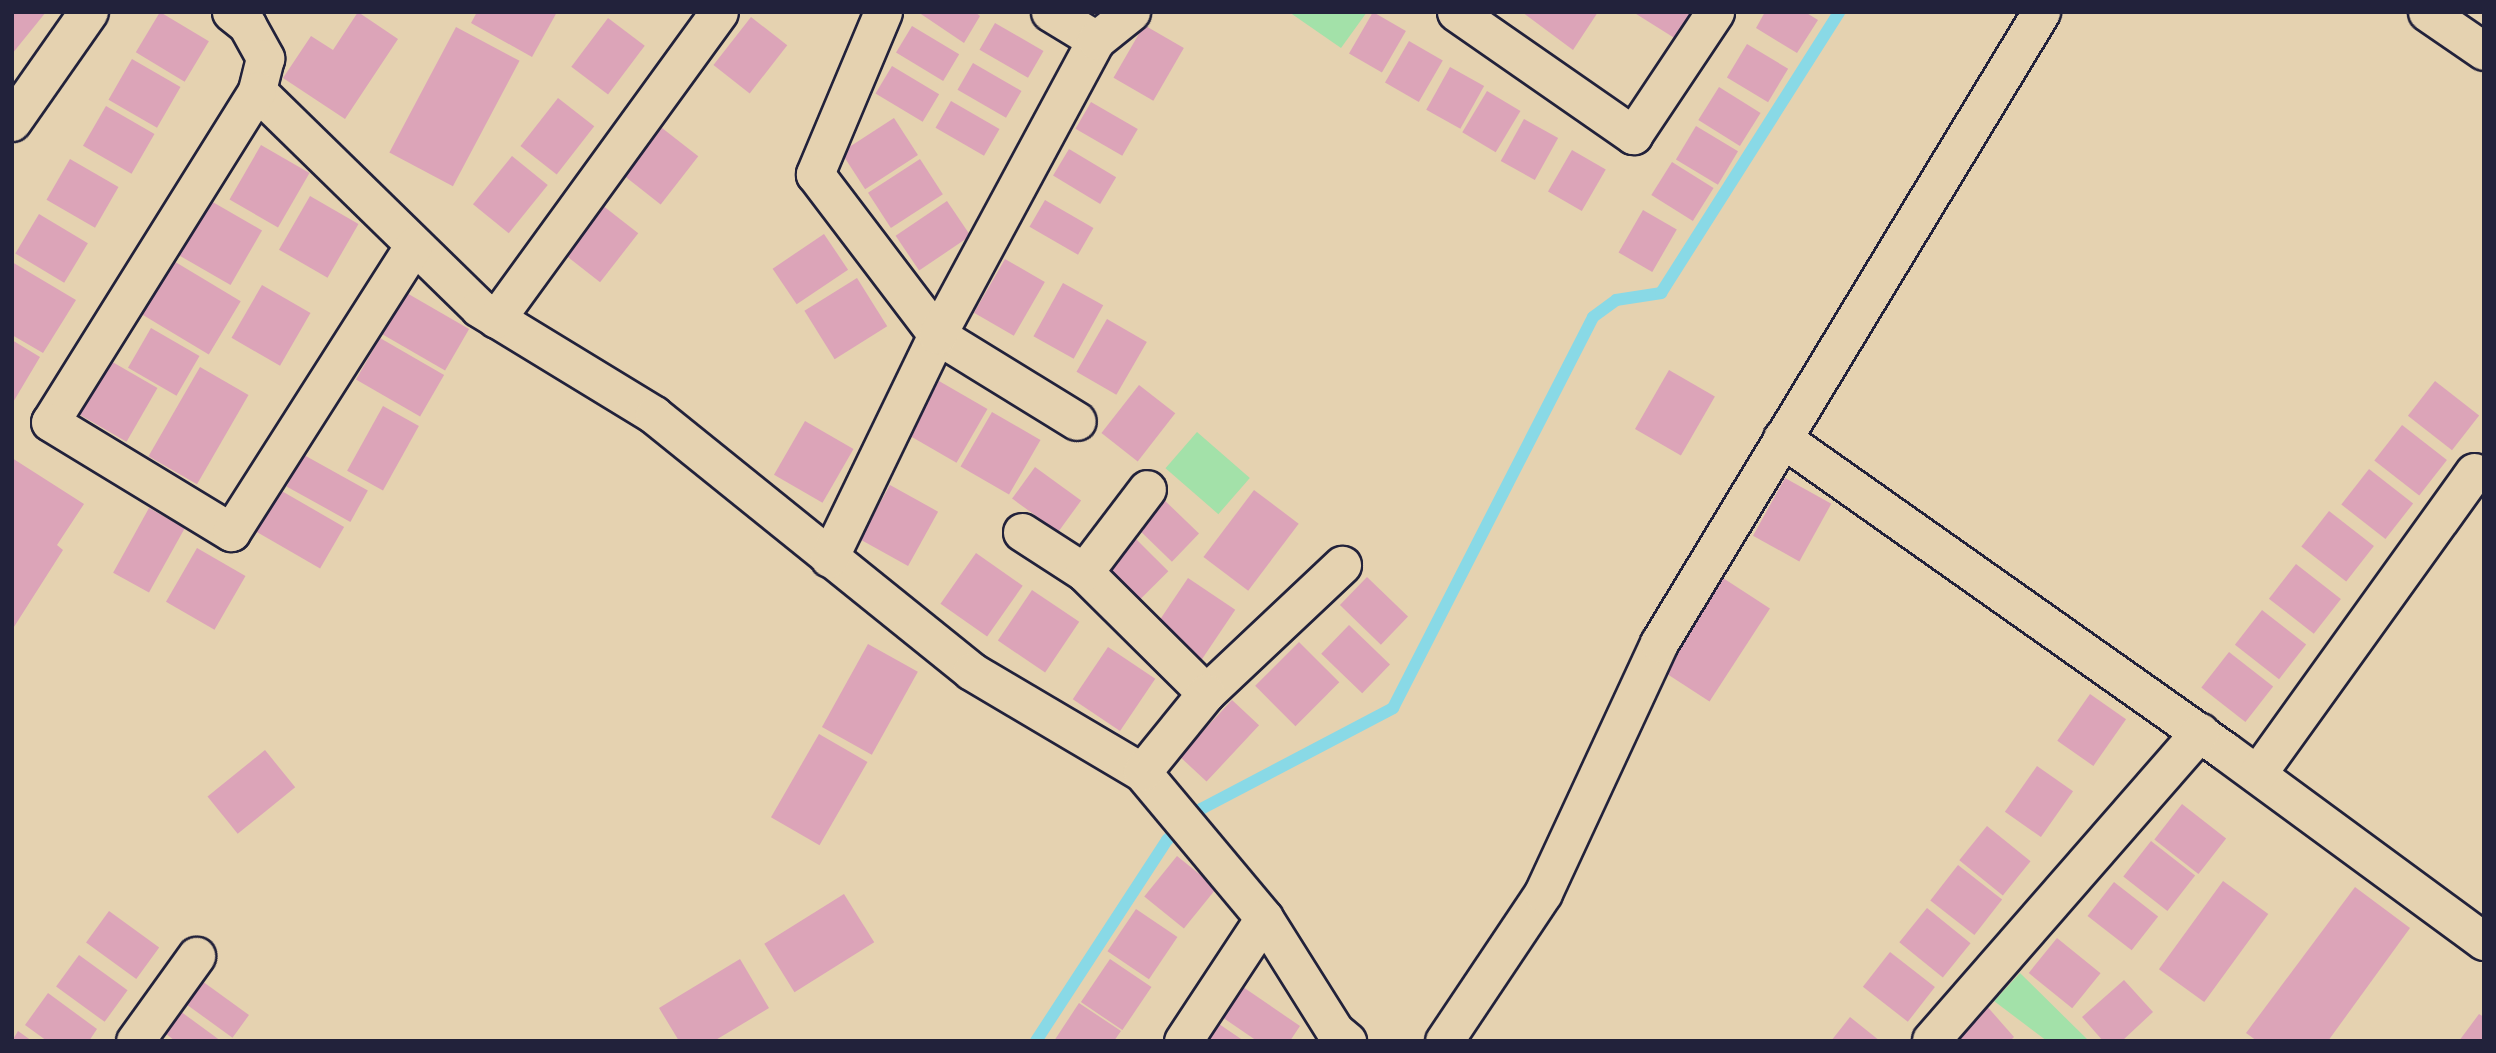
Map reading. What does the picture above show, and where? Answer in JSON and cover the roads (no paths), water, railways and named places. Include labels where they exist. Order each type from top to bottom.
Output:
[{"type":"street","points":[[12,122],[89,12]]},
{"type":"street","points":[[231,12],[247,25],[265,58],[257,91],[50,422],[231,532],[413,246]]},
{"type":"street","points":[[496,319],[719,12]]},
{"type":"street","points":[[883,12],[815,174],[937,335],[1077,421]]},
{"type":"street","points":[[1050,12],[1096,40]]},
{"type":"street","points":[[829,558],[937,335],[1096,40],[1131,12]]},
{"type":"street","points":[[1466,15],[1633,135],[1715,12]]},
{"type":"street","points":[[1444,1041],[1543,893],[1659,643],[2041,12]]},
{"type":"street","points":[[2427,12],[2484,51]]},
{"type":"street","points":[[257,91],[413,246],[496,319],[654,415],[971,671],[1142,772],[1264,918],[1335,1031],[1348,1041]]},
{"type":"street","points":[[1782,438],[2200,732],[2484,941]]},
{"type":"street","points":[[2257,774],[2474,472]]},
{"type":"street","points":[[1084,572],[1147,489]]},
{"type":"street","points":[[1022,532],[1084,572],[1206,693]]},
{"type":"street","points":[[1142,772],[1206,693],[1342,565]]},
{"type":"street","points":[[1931,1040],[2200,732]]},
{"type":"street","points":[[1183,1041],[1264,918]]},
{"type":"street","points":[[135,1041],[196,956]]},
{"type":"waterway","points":[[1036,1041],[1167,840],[1201,809],[1393,708],[1593,317],[1616,300],[1661,293],[1839,12]]}]
